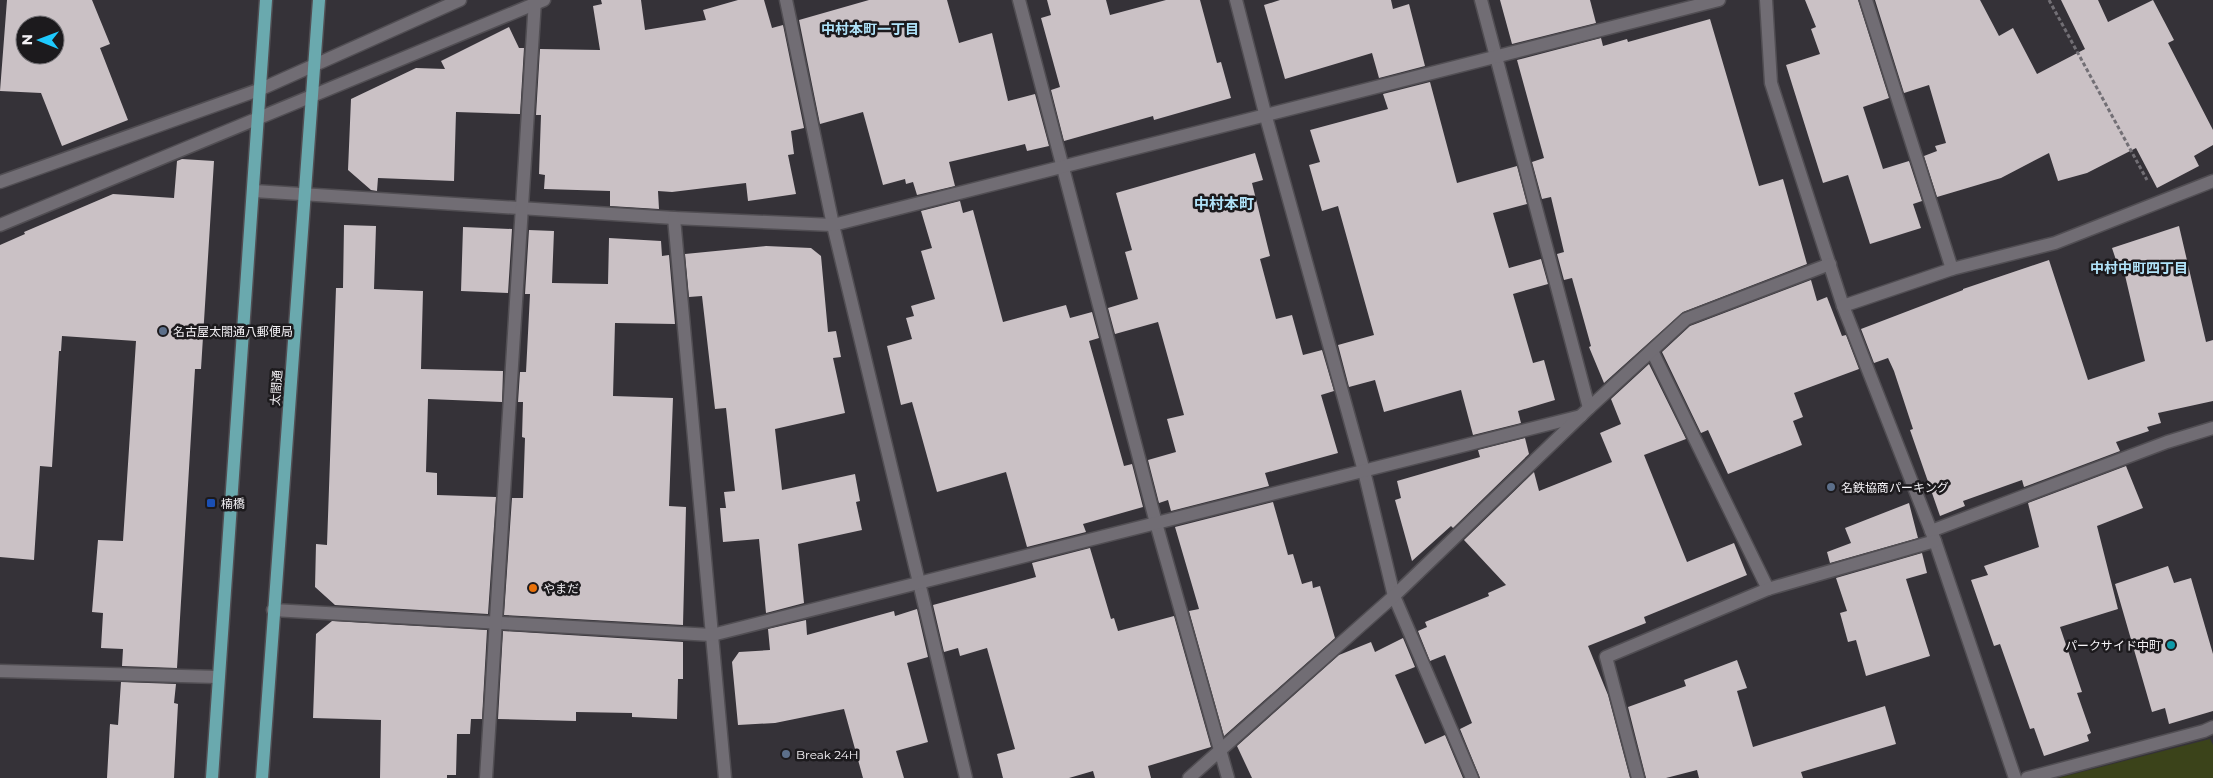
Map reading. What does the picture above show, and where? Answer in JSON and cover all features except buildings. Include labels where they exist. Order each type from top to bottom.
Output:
[{"type":"main road","points":[[212,778],[266,0]]},
{"type":"main road","name":"太閤通","points":[[262,778],[318,0]]},
{"type":"street","points":[[0,182],[261,89],[460,0]]},
{"type":"street","points":[[786,0],[833,226],[966,778]]},
{"type":"street","points":[[1018,0],[1156,523],[1222,751],[1228,778]]},
{"type":"street","points":[[1236,0],[1266,117],[1364,471],[1394,596],[1472,778]]},
{"type":"street","points":[[1481,0],[1585,412]]},
{"type":"street","points":[[254,191],[674,218],[833,226],[1719,0]]},
{"type":"street","points":[[1766,0],[1770,82],[1843,306],[1933,536],[2015,778]]},
{"type":"street","points":[[1866,0],[1952,269]]},
{"type":"street","points":[[0,225],[259,117],[312,97],[538,1],[486,778]]},
{"type":"street","points":[[1843,306],[1952,269],[2055,244],[2213,181]]},
{"type":"street","points":[[674,218],[725,778]]},
{"type":"street","points":[[1189,778],[1222,751],[1394,596],[1585,412],[1686,319],[1830,264]]},
{"type":"street","points":[[1652,351],[1768,589]]},
{"type":"street","points":[[273,610],[712,635],[1364,471],[1585,412]]},
{"type":"street","points":[[1638,778],[1606,657],[1768,589],[1933,536],[2167,442],[2213,428]]},
{"type":"street","points":[[0,671],[218,678]]},
{"type":"street","points":[[2026,778],[2213,727]]},
{"type":"path","points":[[2049,0],[2159,203]]},
{"type":"green space","points":[[2210,739],[2213,745],[2213,778],[2058,778]]},
{"type":"place","name":"名古屋太閤通八郵便局","points":[[163,331]]},
{"type":"place","name":"名鉄協商パーキング","points":[[1831,487]]},
{"type":"place","name":"楠橋","points":[[211,503]]},
{"type":"place","name":"やまだ","points":[[533,588]]},
{"type":"place","name":"パークサイド中町","points":[[2171,645]]},
{"type":"place","name":"Break 24H","points":[[786,754]]},
{"type":"district","name":"中村本町一丁目","points":[[870,29]]},
{"type":"district","name":"中村本町","points":[[1224,203]]},
{"type":"district","name":"中村中町四丁目","points":[[2139,268]]}]
